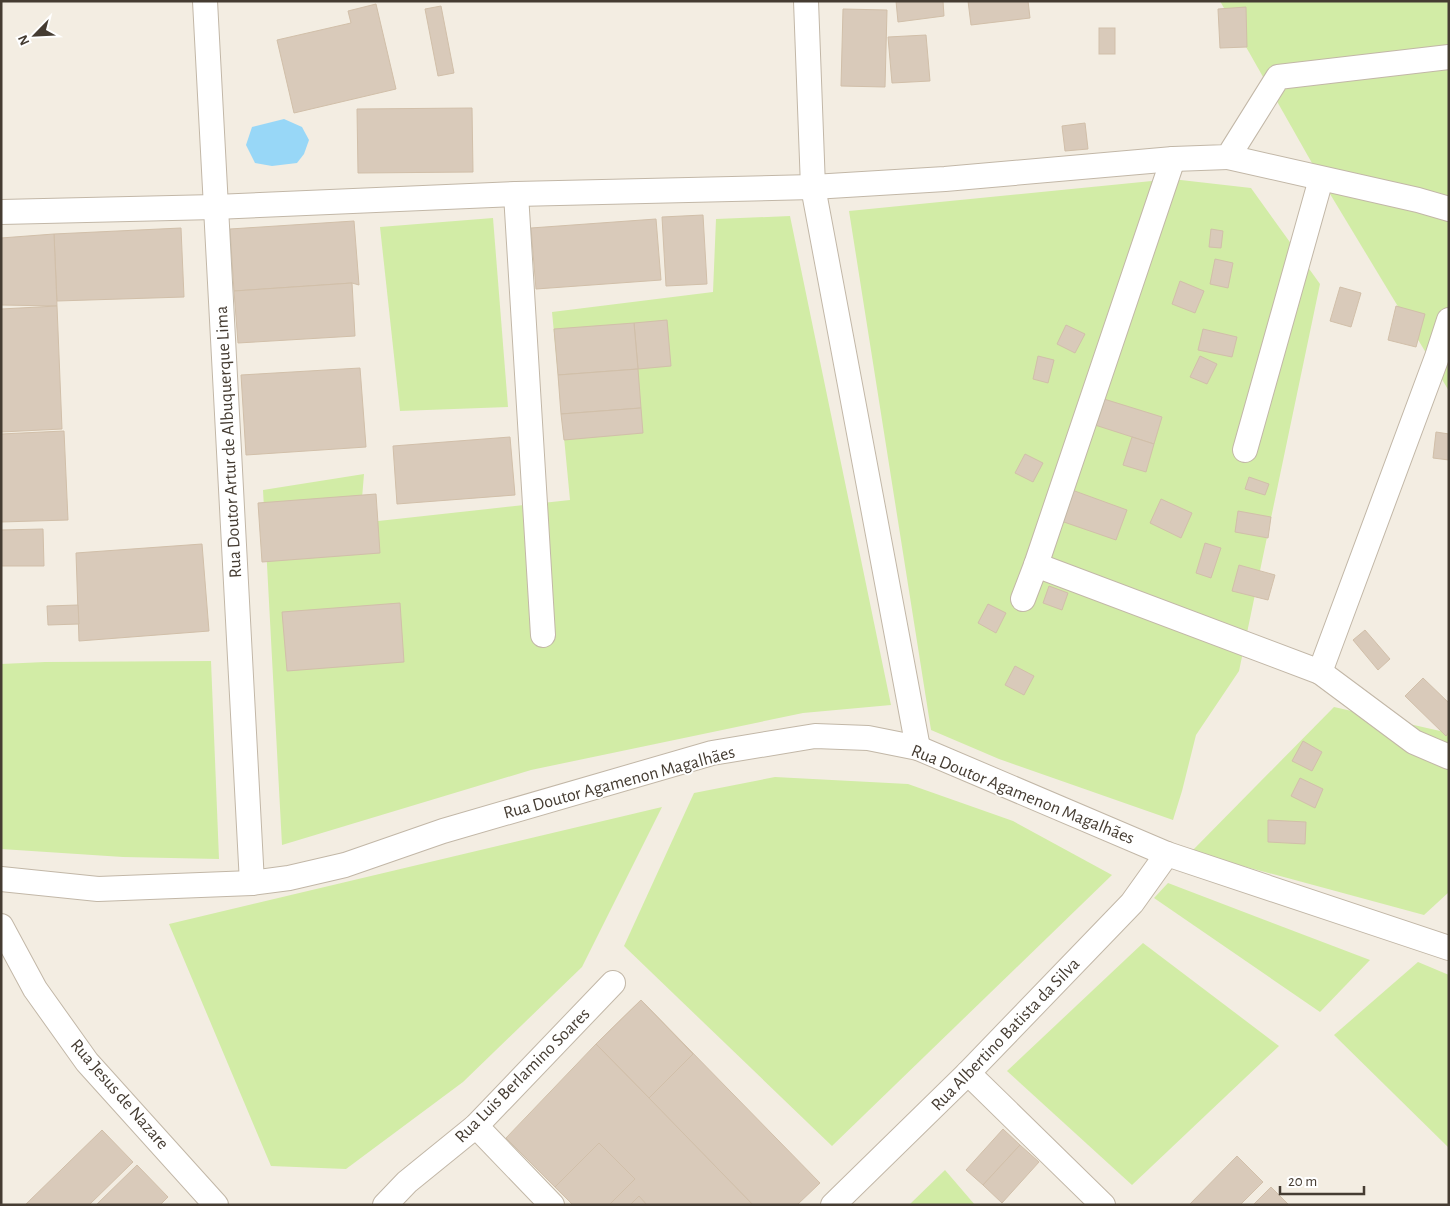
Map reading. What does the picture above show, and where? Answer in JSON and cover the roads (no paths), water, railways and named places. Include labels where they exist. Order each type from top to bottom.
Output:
[{"type":"street","name":"Rua Doutor Artur de Albuquerque Lima","points":[[205,1],[252,883]]},
{"type":"street","points":[[806,1],[813,187],[918,748]]},
{"type":"street","points":[[1228,158],[1278,77],[1449,57]]},
{"type":"street","points":[[1,212],[215,207],[516,194],[813,187],[945,179],[1173,159],[1228,158],[1418,200],[1449,209]]},
{"type":"street","points":[[1023,599],[1173,159]]},
{"type":"street","points":[[1245,450],[1322,179]]},
{"type":"street","points":[[516,194],[544,634]]},
{"type":"street","points":[[1320,672],[1449,320]]},
{"type":"street","points":[[1036,565],[1320,672],[1414,742],[1449,757]]},
{"type":"street","name":"Rua Doutor Agamenon Magalhães","points":[[1,879],[98,889],[252,883],[289,878],[345,865],[443,831],[712,753],[815,736],[868,738],[918,748],[1167,854],[1449,948]]},
{"type":"street","name":"Rua Albertino Batista da Silva","points":[[834,1205],[968,1073],[1132,903],[1167,854]]},
{"type":"street","name":"Rua Jesus de Nazare","points":[[1,926],[36,989],[87,1062],[216,1205]]},
{"type":"street","name":"Rua Luis Berlamino Soares","points":[[385,1205],[407,1182],[476,1126],[613,983]]},
{"type":"street","points":[[968,1073],[1103,1205]]},
{"type":"street","points":[[476,1126],[552,1205]]},
{"type":"water","points":[[284,119],[302,127],[309,140],[304,154],[297,163],[272,166],[255,163],[246,145],[252,127]]}]
